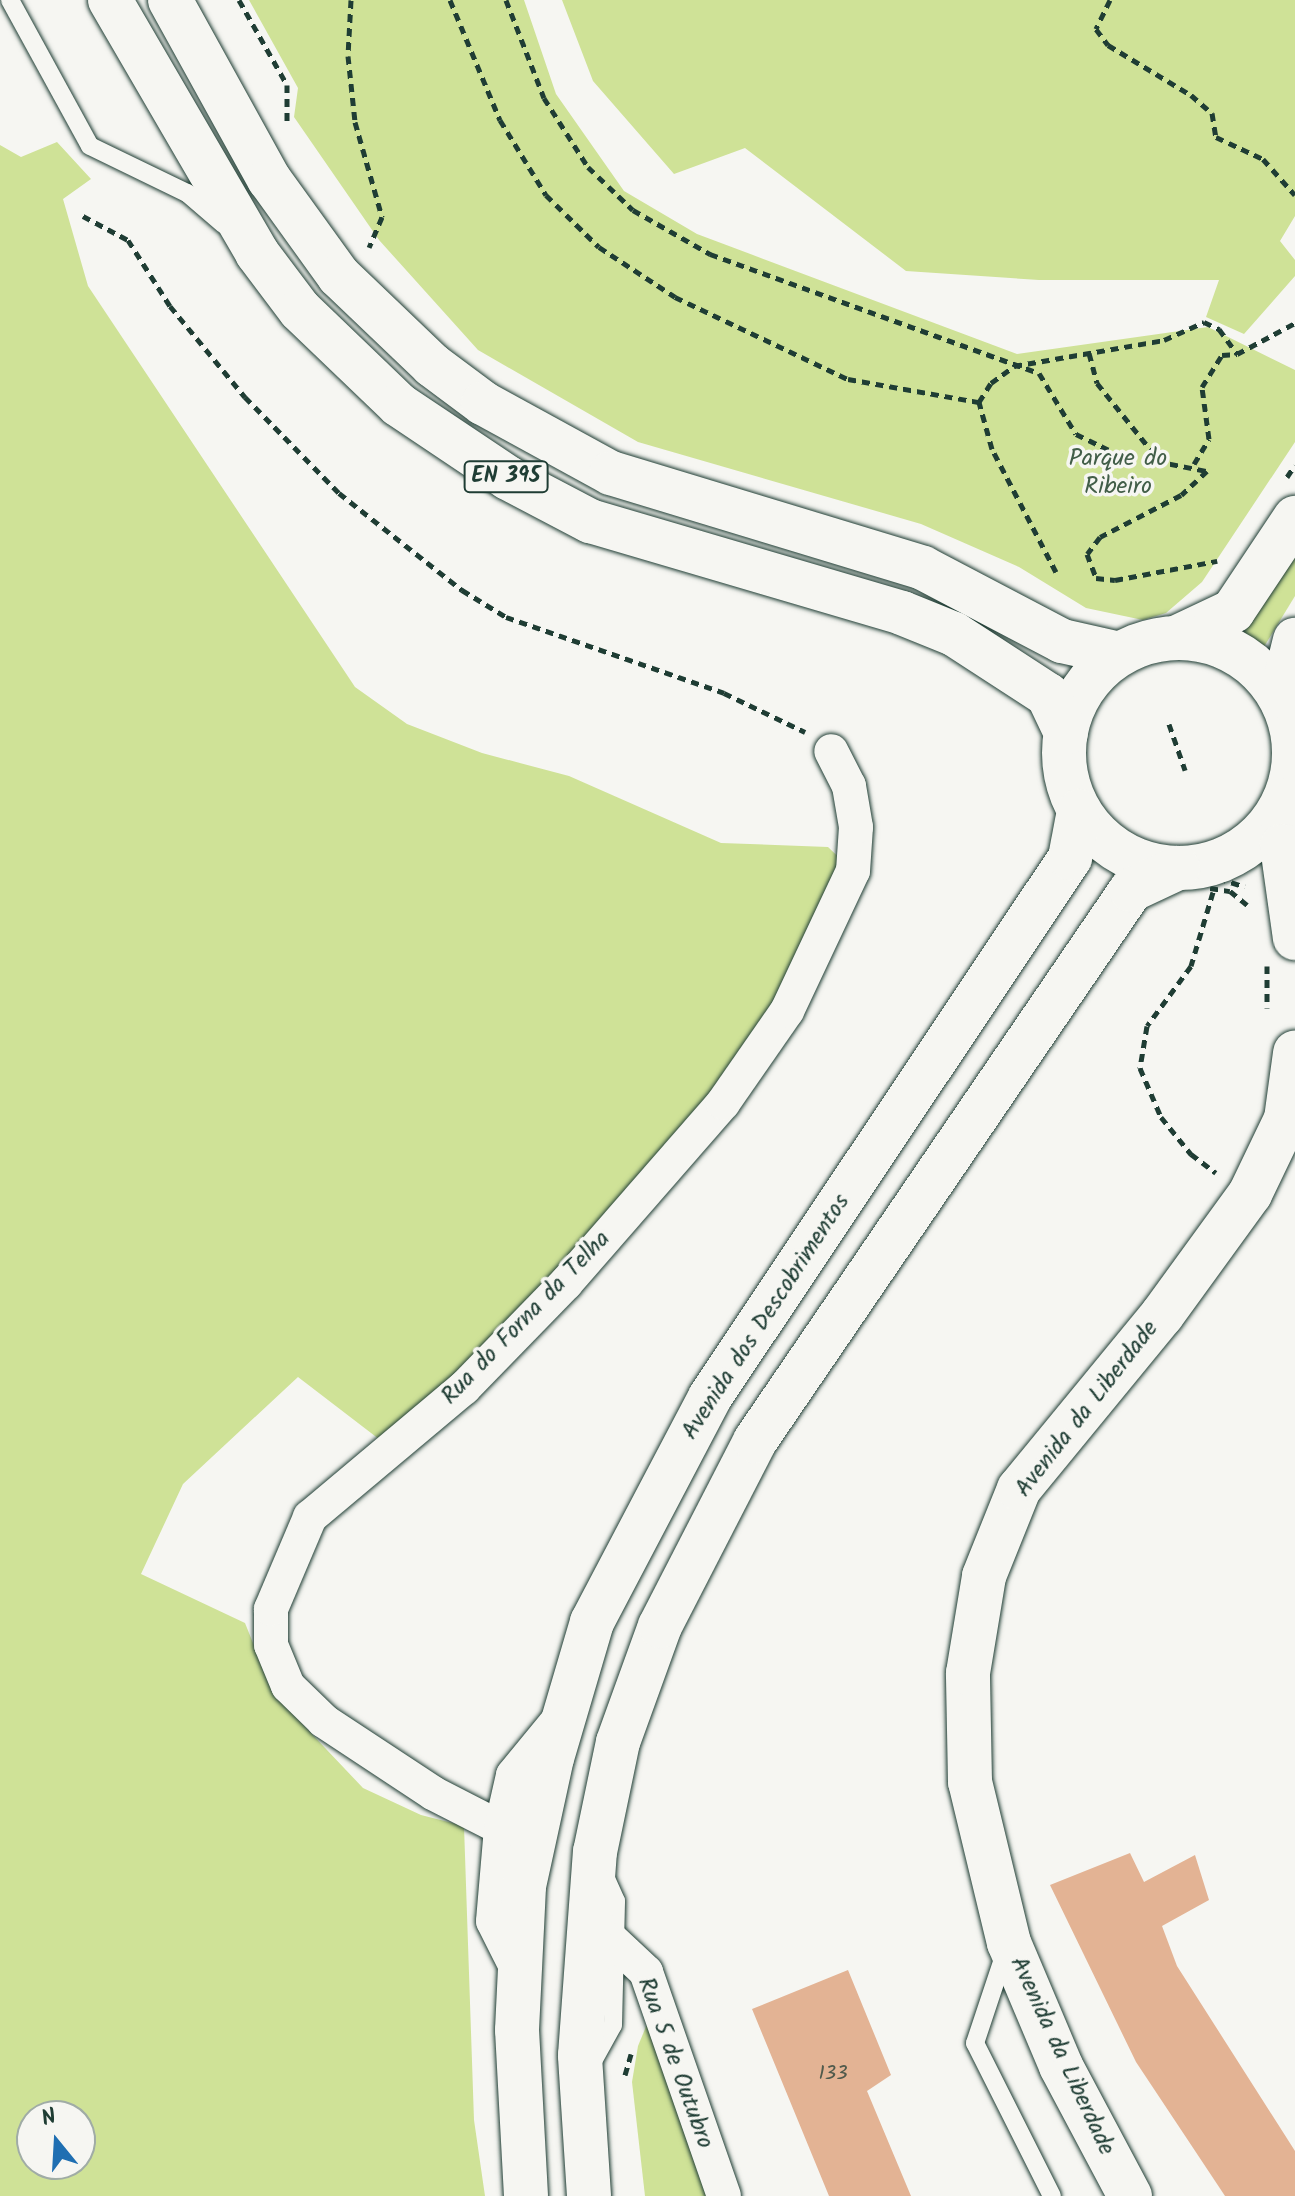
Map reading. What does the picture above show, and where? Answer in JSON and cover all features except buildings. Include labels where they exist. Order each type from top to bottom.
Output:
[{"type":"main road","name":"EN 395","points":[[110,0],[257,253],[300,310],[399,405],[508,478],[590,521],[902,613],[954,634],[996,655],[1048,695],[1066,733]]},
{"type":"main road","name":"EN 395","points":[[170,0],[269,179],[339,276],[432,365],[483,403],[611,473],[923,568],[1062,641],[1120,654]]},
{"type":"main road","points":[[1203,877],[1121,852],[1079,811],[1069,786],[1066,733],[1084,687],[1120,654],[1178,637],[1233,611],[1252,581],[1286,504]]},
{"type":"main road","points":[[1178,637],[1237,653],[1281,696],[1293,730],[1295,766],[1285,800],[1271,922]]},
{"type":"main road","points":[[1281,696],[1295,640]]},
{"type":"main road","points":[[1203,877],[1251,843],[1285,800]]},
{"type":"main road","name":"Avenida dos Descobrimentos","points":[[526,2196],[520,1975],[524,1886],[565,1712],[592,1622],[710,1397],[1070,858],[1079,811]]},
{"type":"main road","points":[[589,2196],[581,2081],[595,1852],[618,1742],[660,1626],[755,1441],[1131,890],[1203,877],[1267,877],[1271,922]]},
{"type":"main road","name":"Avenida da Liberdade","points":[[1130,2196],[1061,2066],[1009,1943],[970,1782],[968,1673],[984,1576],[1019,1489],[1162,1315],[1250,1194],[1286,1119],[1295,1053]]},
{"type":"street","name":"Rua do Forna da Telha","points":[[501,1828],[433,1793],[324,1721],[297,1695],[271,1645],[271,1609],[310,1517],[464,1388],[566,1283],[723,1103],[787,1011],[853,871],[856,827],[849,786],[831,751]]},
{"type":"street","points":[[520,1975],[493,1921],[501,1828],[513,1775],[565,1712]]},
{"type":"street","name":"Rua 5 de Outubro","points":[[612,1940],[646,1972],[724,2196]]},
{"type":"lane","points":[[10,0],[90,146],[187,193],[257,253]]},
{"type":"lane","points":[[581,2081],[613,2025],[612,1940],[616,1901],[595,1852]]},
{"type":"lane","points":[[1009,1943],[975,2043],[1052,2196]]},
{"type":"path","points":[[239,0],[287,85],[293,135]]},
{"type":"path","points":[[351,0],[348,56],[355,122],[382,217],[367,251]]},
{"type":"path","points":[[450,0],[500,120],[546,195],[599,247],[675,297],[848,379],[979,402]]},
{"type":"path","points":[[506,0],[544,98],[588,167],[633,210],[710,254],[1039,373],[1076,434],[1163,465],[1194,464],[1207,471],[1201,481],[1100,537],[1087,554],[1087,567],[1096,578],[1115,580],[1218,561],[1252,581]]},
{"type":"path","points":[[1110,0],[1096,29],[1108,45],[1191,95],[1212,113],[1216,137],[1263,159],[1295,195]]},
{"type":"path","points":[[83,216],[128,240],[170,306],[245,397],[339,493],[421,561],[506,617],[724,693],[788,720],[831,751]]},
{"type":"path","points":[[359,240],[377,262]]},
{"type":"path","points":[[1056,572],[992,449],[979,402],[991,383],[1014,366],[1164,340],[1204,322],[1219,329],[1237,354]]},
{"type":"path","points":[[1194,464],[1209,439],[1202,387],[1222,355],[1237,354],[1295,323]]},
{"type":"path","points":[[1089,353],[1097,383],[1163,465]]},
{"type":"path","points":[[1286,504],[1295,465]]},
{"type":"path","points":[[1169,724],[1185,770]]},
{"type":"path","points":[[1203,877],[1230,891],[1271,922]]},
{"type":"path","points":[[1203,877],[1232,879],[1271,922],[1267,1008]]},
{"type":"path","points":[[1203,877],[1191,966],[1147,1026],[1140,1068],[1161,1117],[1191,1154],[1250,1194]]},
{"type":"path","points":[[624,2089],[637,2038]]},
{"type":"green space","name":"Parque do Ribeiro","points":[[249,0],[524,0],[556,94],[624,191],[697,234],[1017,354],[1208,327],[1295,370],[1295,442],[1202,582],[1166,613],[1143,620],[1086,608],[1019,567],[921,524],[638,442],[478,350],[379,240],[294,117],[298,88]]},
{"type":"green space","points":[[562,0],[1295,0],[1295,216],[1280,241],[1295,260],[1295,276],[1244,334],[1206,317],[1219,280],[1039,280],[906,271],[745,148],[674,174],[593,81]]},
{"type":"green space","points":[[57,142],[91,179],[63,199],[88,286],[355,687],[407,724],[482,753],[569,776],[721,843],[828,847],[853,871],[723,1103],[388,1446],[298,1377],[183,1484],[141,1574],[245,1623],[273,1693],[363,1788],[421,1815],[464,1826],[474,2120],[485,2196],[0,2196],[0,145],[21,157]]},
{"type":"green space","points":[[1295,557],[1295,596],[1262,650],[1243,633]]},
{"type":"green space","points":[[652,2012],[722,2196],[645,2196],[632,2082],[638,2046]]}]
